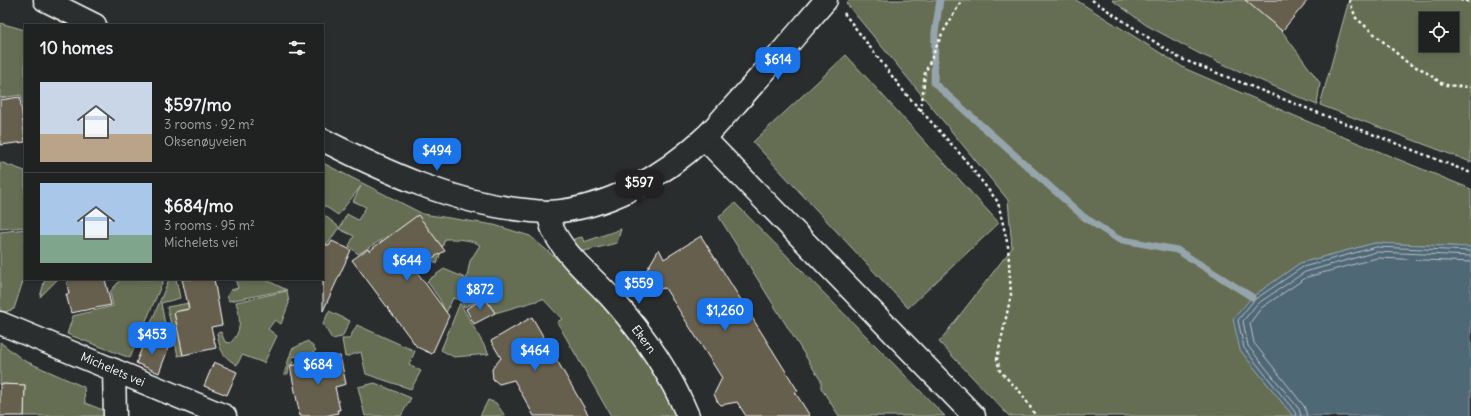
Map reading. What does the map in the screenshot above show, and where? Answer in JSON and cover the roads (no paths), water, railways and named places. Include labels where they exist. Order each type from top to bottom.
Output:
[{"type":"street","points":[[45,0],[93,24]]},
{"type":"street","points":[[324,141],[360,159],[421,184],[462,198],[509,208],[548,212],[606,200],[641,184],[670,166],[704,138],[746,93],[826,0]]},
{"type":"street","points":[[704,138],[974,416]]},
{"type":"street","name":"Ekern","points":[[548,212],[554,232],[567,251],[614,301],[651,346],[678,391],[688,416]]},
{"type":"street","name":"Michelets vei","points":[[0,324],[224,416]]},
{"type":"street","points":[[114,370],[119,413]]},
{"type":"water","points":[[1375,243],[1471,247],[1471,416],[1293,416],[1240,350],[1233,319],[1252,297],[1300,263]]},
{"type":"waterway","points":[[940,0],[935,32],[934,83],[1084,217],[1118,239],[1177,250],[1252,297]]}]
